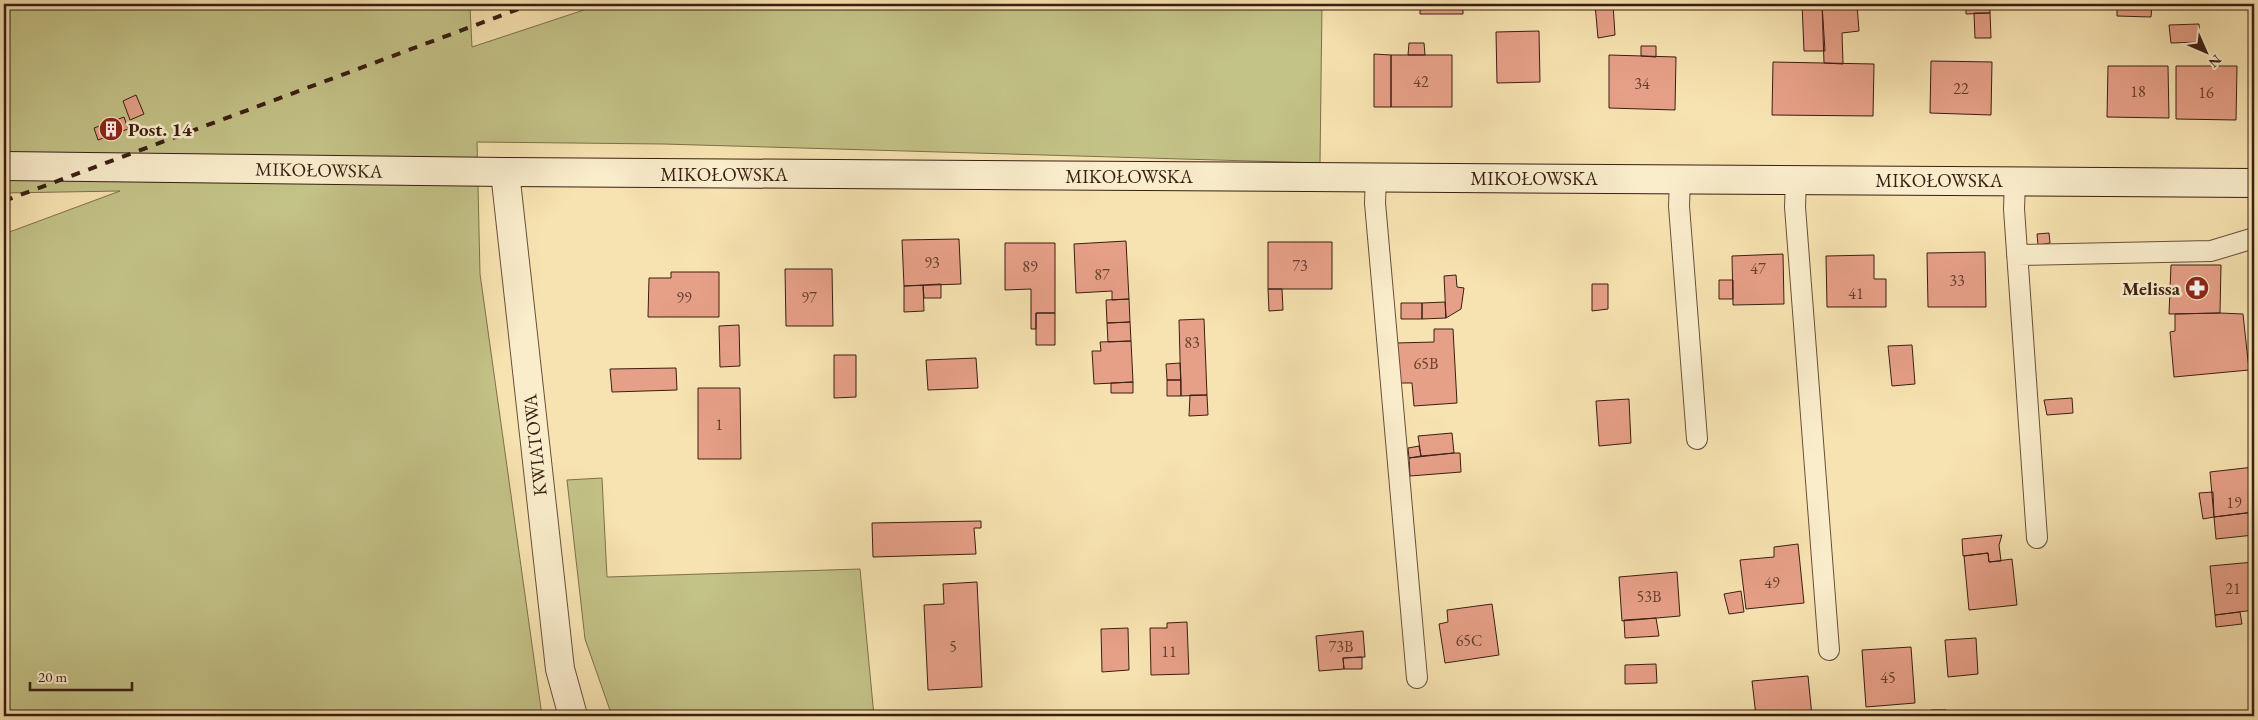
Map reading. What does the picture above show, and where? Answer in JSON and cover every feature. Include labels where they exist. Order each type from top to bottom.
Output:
[{"type":"main road","name":"MIKOŁOWSKA","points":[[4,166],[505,172],[2254,183]]},
{"type":"main road","name":"KWIATOWA","points":[[505,172],[560,669],[574,716]]},
{"type":"lane","points":[[1376,177],[1375,203],[1417,678]]},
{"type":"lane","points":[[1680,178],[1679,206],[1697,439]]},
{"type":"lane","points":[[1796,179],[1795,207],[1829,650]]},
{"type":"lane","points":[[2015,181],[2014,209],[2037,538]]},
{"type":"lane","points":[[2018,255],[2211,251],[2254,238]]},
{"type":"shaded area","points":[[4,4],[480,4],[470,8],[472,47],[602,4],[1322,4],[1320,163],[663,144],[477,142],[480,274],[542,716],[4,716],[4,234],[120,191],[4,193]]},
{"type":"shaded area","points":[[602,478],[607,577],[860,569],[874,716],[612,716],[585,639],[567,480]]},
{"type":"building","points":[[1420,4],[1463,4],[1463,14],[1420,14]]},
{"type":"building","points":[[1595,4],[1613,4],[1615,35],[1598,38]]},
{"type":"building","points":[[1802,4],[1822,4],[1825,51],[1804,51]]},
{"type":"building","points":[[1822,4],[1857,4],[1859,31],[1842,33],[1843,64],[1824,63]]},
{"type":"building","points":[[1966,4],[1990,4],[1990,13],[1966,14]]},
{"type":"building","points":[[2117,4],[2152,4],[2151,17],[2117,16]]},
{"type":"building","points":[[1974,13],[1990,13],[1991,38],[1975,38]]},
{"type":"building","points":[[2199,24],[2200,42],[2171,43],[2169,25]]},
{"type":"building","points":[[1539,31],[1540,82],[1497,83],[1496,32]]},
{"type":"building","points":[[1409,43],[1424,43],[1425,55],[1408,55]]},
{"type":"building","points":[[1641,46],[1656,46],[1656,57],[1641,56]]},
{"type":"building","points":[[1374,54],[1391,55],[1391,107],[1374,107]]},
{"type":"building","points":[[1391,55],[1452,55],[1452,107],[1391,107]]},
{"type":"building","points":[[1609,55],[1676,57],[1675,110],[1609,108]]},
{"type":"building","points":[[1931,61],[1992,62],[1991,115],[1930,113]]},
{"type":"building","points":[[1773,62],[1874,64],[1873,116],[1772,115]]},
{"type":"building","points":[[2108,66],[2168,66],[2169,118],[2107,117]]},
{"type":"building","points":[[2176,66],[2237,66],[2236,120],[2176,119]]},
{"type":"building","points":[[136,95],[144,114],[130,120],[123,101]]},
{"type":"building","name":"Post. 14","points":[[124,117],[128,129],[98,140],[94,128]]},
{"type":"building","points":[[2049,233],[2050,243],[2038,245],[2037,234]]},
{"type":"building","points":[[959,239],[961,284],[904,286],[902,240]]},
{"type":"building","points":[[1126,241],[1129,299],[1112,300],[1112,291],[1076,293],[1074,244]]},
{"type":"building","points":[[1268,242],[1332,242],[1332,289],[1268,289]]},
{"type":"building","points":[[1005,243],[1055,243],[1055,313],[1036,313],[1036,329],[1031,329],[1031,289],[1005,290]]},
{"type":"building","points":[[1985,252],[1986,307],[1928,307],[1927,253]]},
{"type":"building","points":[[1783,254],[1784,304],[1733,305],[1732,256]]},
{"type":"building","points":[[1874,255],[1874,279],[1886,279],[1886,307],[1827,307],[1826,256]]},
{"type":"building","points":[[2171,265],[2221,265],[2220,313],[2169,314]]},
{"type":"building","points":[[785,269],[832,269],[833,326],[786,326]]},
{"type":"building","points":[[671,272],[719,272],[719,317],[648,317],[649,278],[671,278]]},
{"type":"building","points":[[1456,275],[1457,287],[1464,288],[1461,309],[1446,318],[1444,276]]},
{"type":"building","points":[[1719,280],[1733,280],[1733,299],[1719,299]]},
{"type":"building","points":[[941,284],[941,298],[924,298],[923,285]]},
{"type":"building","points":[[1592,284],[1608,284],[1608,309],[1592,311]]},
{"type":"building","points":[[923,285],[924,311],[904,312],[904,286]]},
{"type":"building","points":[[1268,289],[1282,289],[1283,310],[1269,311]]},
{"type":"building","points":[[1129,299],[1130,322],[1107,323],[1106,300]]},
{"type":"building","points":[[1445,302],[1446,318],[1422,319],[1422,303]]},
{"type":"building","points":[[1401,303],[1422,303],[1422,319],[1401,319]]},
{"type":"building","points":[[1036,313],[1055,313],[1055,345],[1036,345]]},
{"type":"building","points":[[2175,314],[2243,314],[2249,370],[2174,377],[2170,332],[2175,331]]},
{"type":"building","points":[[1204,319],[1207,395],[1181,396],[1179,320]]},
{"type":"building","points":[[1130,322],[1131,341],[1108,342],[1107,323]]},
{"type":"building","points":[[739,325],[740,366],[720,367],[719,326]]},
{"type":"building","points":[[1434,329],[1453,329],[1457,403],[1414,406],[1412,383],[1397,383],[1396,343],[1434,342]]},
{"type":"building","points":[[1131,341],[1133,382],[1094,384],[1092,351],[1101,351],[1100,342]]},
{"type":"building","points":[[1912,345],[1915,384],[1892,386],[1888,346]]},
{"type":"building","points":[[834,355],[856,355],[856,397],[834,398]]},
{"type":"building","points":[[976,358],[978,388],[928,390],[926,360]]},
{"type":"building","points":[[1180,363],[1181,380],[1167,380],[1166,364]]},
{"type":"building","points":[[676,368],[677,390],[612,392],[610,369]]},
{"type":"building","points":[[1167,380],[1181,380],[1181,396],[1167,396]]},
{"type":"building","points":[[1133,382],[1133,393],[1111,393],[1111,383]]},
{"type":"building","points":[[698,388],[740,388],[741,459],[698,459]]},
{"type":"building","points":[[1190,395],[1207,395],[1208,415],[1189,416]]},
{"type":"building","points":[[2072,398],[2073,413],[2047,415],[2044,400]]},
{"type":"building","points":[[1629,399],[1631,443],[1599,446],[1596,401]]},
{"type":"building","points":[[1452,433],[1454,453],[1421,456],[1418,436]]},
{"type":"building","points":[[1419,446],[1421,456],[1409,458],[1408,448]]},
{"type":"building","points":[[1460,453],[1461,472],[1410,476],[1409,458]]},
{"type":"building","points":[[2254,467],[2254,512],[2214,517],[2210,472]]},
{"type":"building","points":[[2213,492],[2214,517],[2203,519],[2199,493]]},
{"type":"building","points":[[2254,512],[2254,535],[2216,539],[2214,517]]},
{"type":"building","points":[[981,521],[981,528],[974,528],[976,554],[873,557],[872,523]]},
{"type":"building","points":[[2002,535],[1999,545],[2001,561],[1989,562],[1988,553],[1963,556],[1962,539]]},
{"type":"building","points":[[1798,544],[1804,603],[1746,609],[1740,560],[1774,557],[1774,547]]},
{"type":"building","points":[[1988,553],[1989,562],[2012,559],[2017,605],[1969,610],[1964,556]]},
{"type":"building","points":[[2254,562],[2254,610],[2215,615],[2210,566]]},
{"type":"building","points":[[1677,572],[1680,616],[1622,621],[1619,577]]},
{"type":"building","points":[[977,582],[982,687],[928,690],[924,605],[944,604],[943,584]]},
{"type":"building","points":[[1741,591],[1744,612],[1729,614],[1724,594]]},
{"type":"building","points":[[1492,604],[1499,655],[1445,663],[1439,624],[1448,622],[1447,610]]},
{"type":"building","points":[[2240,612],[2242,624],[2216,627],[2215,615]]},
{"type":"building","points":[[1656,618],[1659,636],[1625,638],[1624,620]]},
{"type":"building","points":[[1187,622],[1189,674],[1151,675],[1150,628],[1167,628],[1167,623]]},
{"type":"building","points":[[1128,628],[1129,670],[1102,672],[1101,629]]},
{"type":"building","points":[[1363,631],[1365,657],[1343,658],[1344,669],[1319,671],[1316,636]]},
{"type":"building","points":[[1976,638],[1978,674],[1948,677],[1945,640]]},
{"type":"building","points":[[1911,647],[1915,703],[1866,707],[1862,650]]},
{"type":"building","points":[[1362,657],[1362,669],[1344,669],[1343,658]]},
{"type":"building","points":[[1656,664],[1657,683],[1625,684],[1625,665]]},
{"type":"building","points":[[1808,676],[1812,716],[1756,716],[1752,681]]},
{"type":"building","points":[[1931,710],[1946,710],[1946,716],[1931,716]]},
{"type":"railway","points":[[4,201],[532,4]]},
{"type":"place","name":"Post. 14","points":[[111,129]]},
{"type":"place","name":"Melissa","points":[[2197,288]]}]
